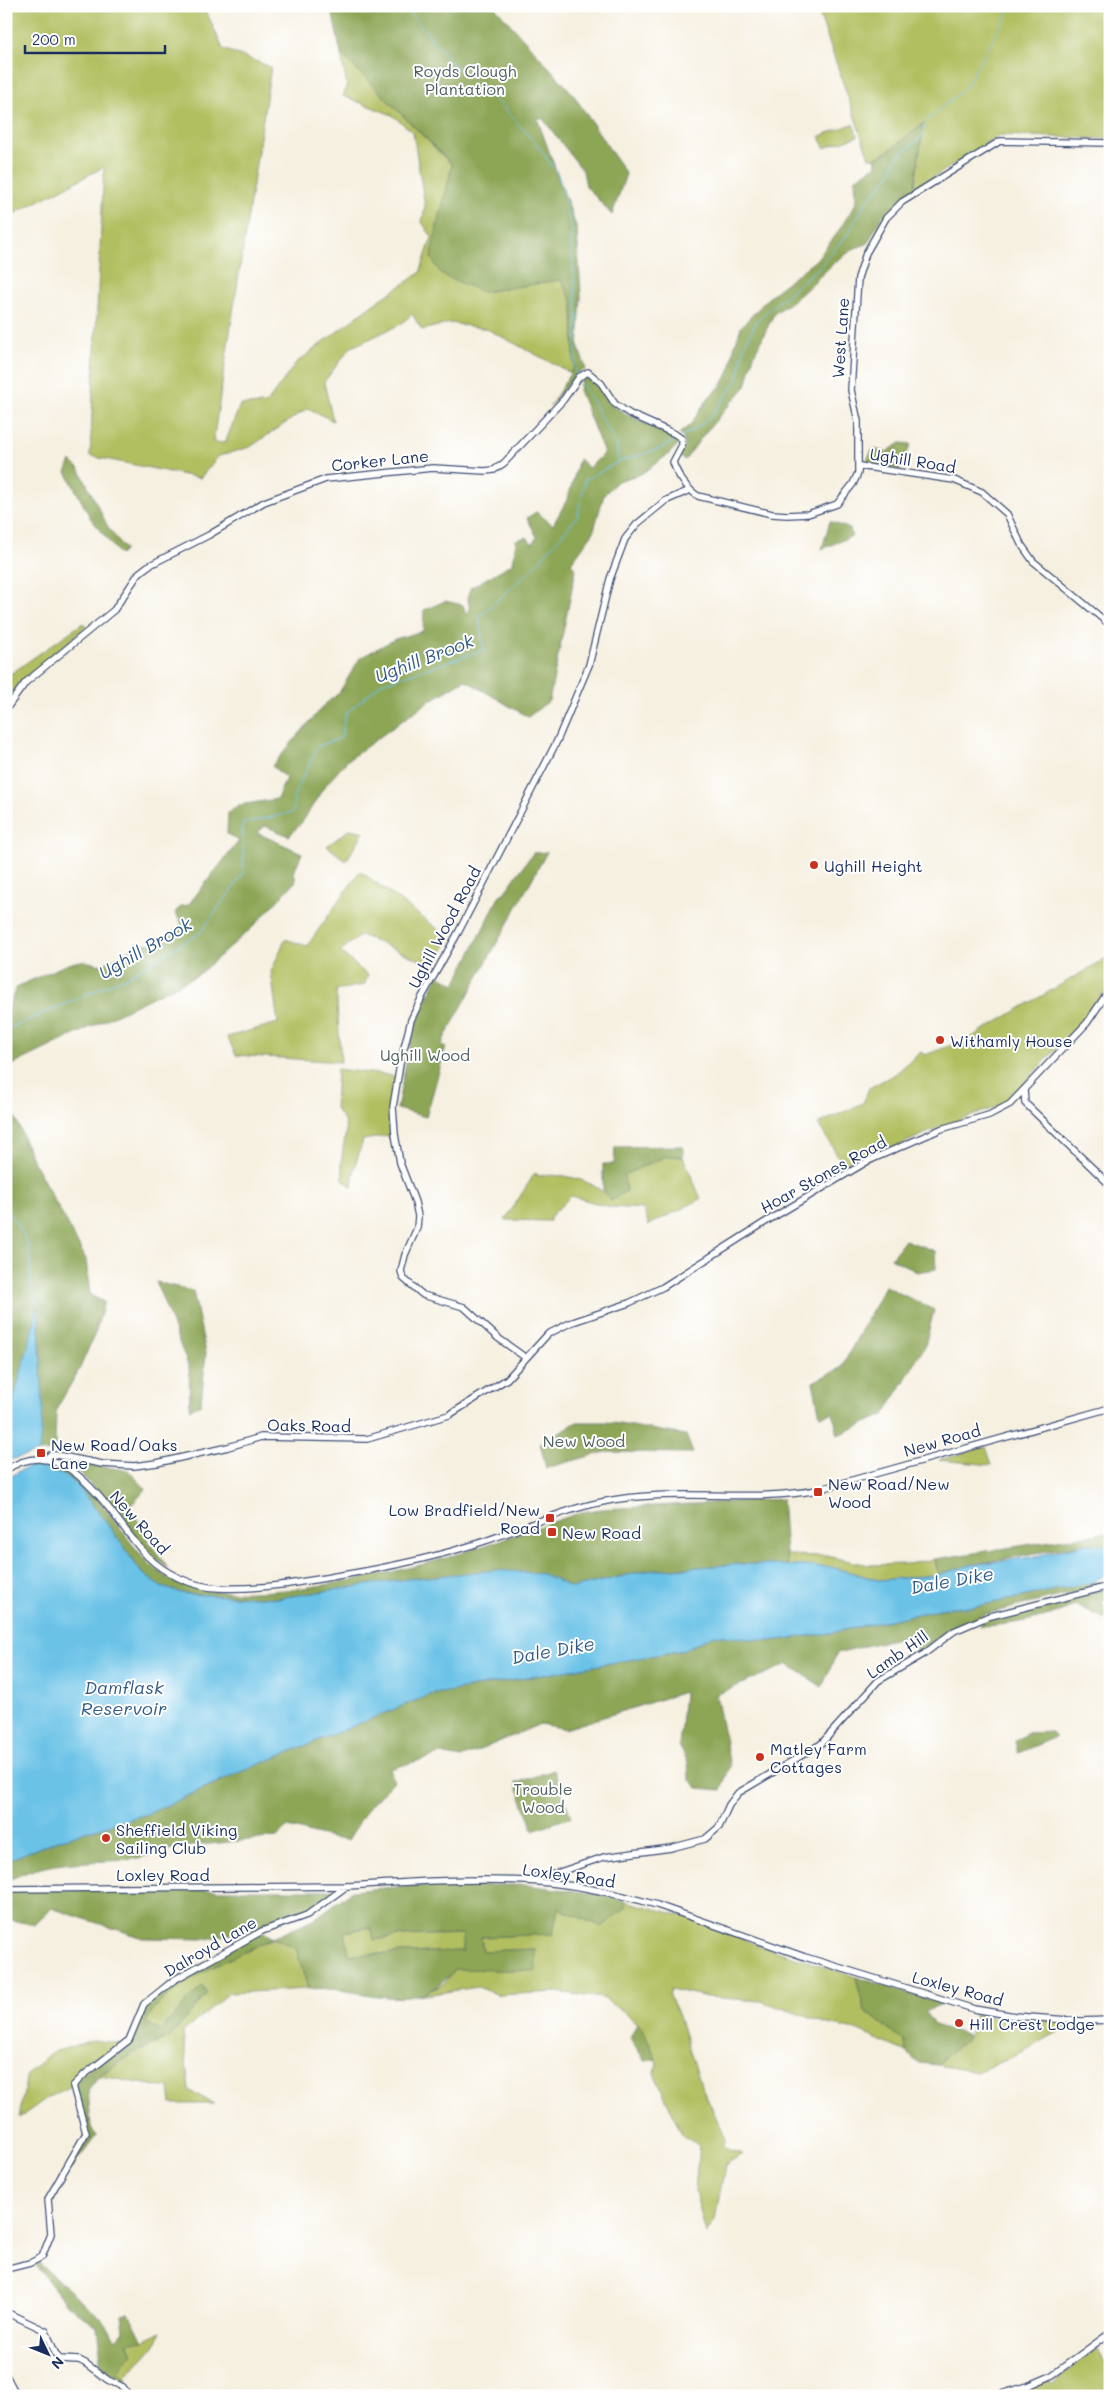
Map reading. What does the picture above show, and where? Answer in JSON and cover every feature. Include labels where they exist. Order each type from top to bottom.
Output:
[{"type":"street","name":"West Lane","points":[[859,466],[856,408],[851,390],[858,278],[866,253],[886,218],[902,202],[1000,141],[1110,143]]},
{"type":"street","name":"Corker Lane","points":[[6,709],[26,682],[114,610],[144,568],[278,495],[310,484],[343,475],[390,473],[433,468],[494,470],[504,463],[564,399],[579,377],[588,372],[597,378],[610,398],[619,406],[644,421],[679,437],[682,445],[673,462],[690,490]]},
{"type":"street","points":[[690,490],[698,496],[772,514],[808,514],[837,504],[853,484],[859,466]]},
{"type":"street","name":"Ughill Road","points":[[859,466],[954,480],[982,492],[1007,514],[1021,544],[1033,561],[1110,625]]},
{"type":"street","name":"Ughill Wood Road","points":[[526,1358],[498,1338],[464,1307],[423,1295],[403,1278],[401,1272],[405,1255],[417,1228],[418,1216],[416,1202],[400,1163],[395,1134],[393,1107],[400,1064],[411,1020],[422,997],[459,931],[560,734],[589,665],[610,579],[625,539],[638,524],[666,501],[690,490]]},
{"type":"street","name":"Hoar Stones Road","points":[[526,1358],[548,1334],[570,1323],[629,1303],[663,1287],[767,1221],[868,1161],[941,1129],[989,1115],[1013,1102],[1091,1018],[1110,989]]},
{"type":"street","points":[[1024,1090],[1025,1103]]},
{"type":"street","points":[[1013,1102],[1025,1103],[1110,1185]]},
{"type":"street","name":"Oaks Road","points":[[44,1460],[56,1455],[102,1464],[134,1466],[176,1460],[261,1436],[367,1439],[448,1415],[507,1379],[526,1358]]},
{"type":"street","name":"New Road","points":[[6,1470],[24,1461],[44,1460],[61,1464],[75,1472],[95,1492],[148,1557],[165,1570],[194,1584],[216,1588],[284,1586],[426,1558],[467,1547],[607,1501],[699,1494],[793,1494],[817,1490],[1110,1408]]},
{"type":"street","name":"Lamb Hill","points":[[526,1881],[604,1857],[692,1844],[704,1839],[718,1827],[729,1805],[738,1793],[821,1744],[878,1681],[924,1654],[954,1631],[987,1616],[1110,1586]]},
{"type":"street","name":"Loxley Road","points":[[6,1889],[348,1886],[404,1882],[526,1881],[590,1889],[648,1902],[868,1978],[995,2014],[1081,2021],[1110,2020]]},
{"type":"street","name":"Dalroyd Lane","points":[[6,2269],[30,2264],[42,2257],[46,2250],[51,2224],[48,2198],[86,2133],[73,2086],[84,2074],[129,2040],[144,2004],[174,1980],[262,1931],[307,1915],[348,1886]]},
{"type":"street","points":[[6,2312],[46,2331],[56,2355],[60,2359],[79,2360],[85,2363],[108,2380],[123,2387],[129,2396]]},
{"type":"street","points":[[994,2396],[1028,2386],[1051,2376],[1110,2333]]},
{"type":"street","points":[[6,2375],[17,2396]]},
{"type":"green space","points":[[6,6],[204,6],[223,49],[271,67],[213,442],[225,443],[240,405],[266,404],[296,363],[375,303],[420,273],[432,237],[422,222],[425,207],[413,132],[392,115],[343,96],[347,87],[341,54],[452,165],[443,209],[436,225],[483,292],[561,279],[573,303],[574,367],[571,373],[487,329],[450,323],[422,330],[412,314],[401,324],[350,348],[324,382],[333,421],[308,408],[250,447],[219,456],[200,478],[90,456],[104,167],[6,218]]},
{"type":"green space","name":"Royds Clough Plantation","points":[[331,6],[494,6],[573,94],[626,174],[612,215],[586,186],[583,171],[543,119],[537,118],[577,229],[581,296],[578,346],[586,369],[576,374],[550,407],[574,367],[573,303],[561,280],[483,292],[442,275],[431,258],[452,164],[341,54]]},
{"type":"green space","points":[[839,6],[1110,6],[1110,139],[1000,135],[914,190],[924,123],[882,155],[869,158],[820,16]]},
{"type":"green space","points":[[924,123],[914,190],[882,217],[867,244],[855,248],[835,262],[800,295],[774,314],[754,355],[746,386],[704,434],[685,460],[679,456],[685,446],[683,438],[679,434],[691,424],[709,397],[721,386],[730,370],[734,348],[741,327],[772,294],[816,260],[836,235],[856,203],[855,179],[876,165],[875,158],[894,147]]},
{"type":"green space","points":[[853,124],[858,136],[824,148],[820,136]]},
{"type":"green space","points":[[587,376],[599,386],[603,395],[615,408],[679,440],[678,445],[669,454],[641,474],[618,481],[604,495],[593,533],[571,563],[576,569],[549,701],[528,717],[465,680],[428,702],[348,760],[324,787],[303,821],[289,836],[265,826],[257,833],[302,853],[294,872],[296,881],[253,927],[198,975],[6,1068],[6,1015],[16,987],[75,962],[84,961],[103,964],[136,946],[143,944],[159,945],[182,924],[175,912],[182,906],[188,905],[239,841],[227,834],[228,813],[239,805],[277,799],[286,778],[272,766],[324,705],[339,693],[360,658],[395,639],[423,631],[424,610],[445,601],[463,605],[466,614],[470,610],[468,599],[470,588],[513,563],[516,540],[527,537],[532,544],[537,537],[527,518],[536,512],[553,525],[568,498],[579,459],[589,468],[604,453],[579,390],[581,380]]},
{"type":"green space","points":[[901,443],[911,444],[900,470],[865,463],[873,449],[886,452]]},
{"type":"green space","points":[[71,461],[80,470],[108,527],[125,550],[120,555],[91,519],[66,472]]},
{"type":"green space","points":[[830,521],[850,529],[852,536],[822,549]]},
{"type":"green space","points":[[83,623],[86,627],[21,681],[6,701],[6,677]]},
{"type":"green space","points":[[350,829],[364,832],[346,861],[327,846]]},
{"type":"green space","name":"Ughill Wood","points":[[547,852],[444,1039],[442,1045],[446,1047],[426,1117],[397,1109],[412,1032],[438,975],[455,984],[500,895],[504,893],[533,853]]},
{"type":"green space","points":[[360,871],[450,938],[434,966],[361,935],[340,951],[368,976],[364,985],[336,990],[341,1062],[236,1055],[227,1037],[278,1023],[271,972],[285,939],[307,946]]},
{"type":"green space","points":[[1110,956],[1110,984],[1092,1011],[1005,1104],[938,1128],[846,1169],[818,1124],[863,1103],[869,1088],[895,1074],[921,1052],[925,1055],[968,1039]]},
{"type":"green space","points":[[337,1069],[395,1076],[390,1107],[392,1135],[363,1140],[354,1170],[352,1187],[343,1179],[342,1161],[346,1132],[344,1121],[335,1109]]},
{"type":"green space","points":[[6,1093],[31,1157],[86,1259],[90,1295],[104,1302],[96,1331],[80,1368],[56,1410],[55,1451],[39,1452],[41,1351],[38,1308],[6,1435]]},
{"type":"green space","points":[[683,1146],[683,1157],[666,1156],[624,1175],[626,1191],[611,1201],[603,1190],[603,1164],[614,1164],[615,1147]]},
{"type":"green space","points":[[666,1156],[683,1157],[701,1199],[649,1225],[643,1209],[610,1207],[571,1196],[550,1217],[550,1221],[505,1220],[535,1173],[538,1176],[548,1175],[578,1179],[596,1187],[612,1201],[623,1175]]},
{"type":"green space","points":[[905,1240],[935,1251],[936,1269],[917,1272],[891,1258]]},
{"type":"green space","points":[[156,1282],[193,1291],[206,1353],[201,1404],[190,1409],[189,1368]]},
{"type":"green space","points":[[885,1286],[934,1310],[925,1346],[884,1415],[838,1435],[833,1413],[820,1416],[813,1382],[841,1368]]},
{"type":"green space","name":"New Wood","points":[[577,1422],[607,1422],[686,1435],[693,1453],[605,1452],[546,1468],[540,1443]]},
{"type":"green space","points":[[986,1447],[992,1465],[939,1460]]},
{"type":"green space","points":[[65,1462],[128,1470],[146,1489],[129,1508],[146,1531],[148,1541],[169,1569],[152,1556],[77,1469]]},
{"type":"green space","points":[[58,1467],[89,1489],[137,1550],[165,1576],[191,1587],[224,1592],[262,1592],[303,1588],[383,1574],[446,1558],[582,1512],[602,1509],[782,1499],[787,1566],[741,1564],[645,1571],[572,1588],[543,1574],[340,1590],[278,1598],[185,1594],[161,1587],[141,1572],[74,1481],[51,1469]]},
{"type":"green space","points":[[1110,1532],[1110,1546],[1086,1544],[970,1565],[938,1575],[935,1559]]},
{"type":"green space","points":[[786,1555],[826,1556],[869,1565],[908,1564],[935,1559],[938,1575],[878,1580],[831,1567],[787,1566]]},
{"type":"green space","points":[[1093,1582],[1106,1585],[986,1614],[943,1634],[913,1656],[916,1644],[910,1635],[837,1653],[822,1687],[788,1664],[716,1695],[730,1766],[721,1790],[698,1788],[689,1779],[688,1762],[679,1746],[684,1692],[565,1729],[540,1724],[461,1758],[441,1754],[390,1769],[394,1781],[368,1808],[348,1840],[325,1837],[288,1827],[277,1837],[178,1848],[126,1860],[80,1862],[50,1866],[20,1875],[6,1882],[6,1861],[58,1840],[150,1813],[233,1775],[429,1695],[684,1650],[714,1635],[770,1641],[830,1633],[949,1607],[973,1607]]},
{"type":"green space","points":[[1110,1588],[1110,1599],[1101,1602],[1110,1611],[1110,1618],[1103,1618],[1076,1605],[1053,1614],[1029,1620],[979,1626],[983,1620]]},
{"type":"green space","points":[[1051,1732],[1056,1737],[1018,1753],[1015,1741],[1028,1733]]},
{"type":"green space","name":"Trouble Wood","points":[[554,1770],[571,1817],[533,1830],[516,1783]]},
{"type":"green space","points":[[525,1885],[599,1894],[625,1901],[626,1907],[602,1927],[558,1908],[553,1934],[481,1937],[483,1951],[535,1949],[536,1971],[455,1969],[439,1985],[422,1994],[404,1997],[386,1997],[328,1989],[308,1989],[296,1948],[273,1938],[313,1920],[352,1891],[406,1886]],"holes":[[[371,1927],[374,1940],[399,1936],[463,1934],[463,1951],[349,1955],[345,1932]]]},
{"type":"green space","points":[[11,1890],[340,1890],[305,1912],[260,1928],[206,1939],[143,1938],[51,1908],[35,1925],[6,1919],[6,1893]]},
{"type":"green space","points":[[625,1901],[686,1917],[758,1945],[856,1977],[864,2010],[905,2042],[906,2052],[856,2030],[828,2024],[761,2001],[707,1997],[671,1989],[669,1996],[677,2010],[701,2085],[726,2139],[723,2147],[742,2154],[725,2165],[715,2220],[706,2234],[695,2191],[699,2145],[683,2136],[654,2073],[658,2063],[643,2029],[629,2016],[603,1998],[557,1992],[499,1995],[478,1987],[419,1996],[444,1984],[455,1969],[535,1949],[483,1951],[481,1937],[553,1934],[558,1908],[626,1907]]},
{"type":"green space","points":[[371,1927],[375,1940],[399,1936],[464,1934],[463,1951],[349,1955],[345,1932]]},
{"type":"green space","points":[[262,1931],[273,1938],[201,1973],[167,1996],[154,2009],[146,2023],[161,2030],[202,1986],[207,1994],[170,2037],[132,2054],[99,2076],[88,2090],[91,2127],[96,2136],[72,2168],[68,2167],[87,2133],[74,2085],[129,2040],[144,2004],[174,1980]]},
{"type":"green space","points":[[273,1938],[296,1948],[308,1989],[229,1993],[183,2032],[189,2090],[214,2104],[171,2104],[169,2088],[99,2076],[132,2054],[170,2037],[202,1987],[161,2030],[145,2023],[154,2009],[167,1996],[201,1973]]},
{"type":"green space","points":[[856,1977],[942,2003],[925,2012],[934,2025],[969,2036],[937,2065],[918,2063],[906,2052],[905,2042],[864,2010]]},
{"type":"green space","points":[[975,2013],[999,2019],[1076,2022],[1019,2054],[977,2072],[937,2065],[969,2036]]},
{"type":"green space","points":[[637,2023],[643,2029],[656,2059],[645,2061],[630,2038]]},
{"type":"green space","points":[[93,2040],[124,2044],[74,2085],[47,2098],[19,2118],[27,2074],[50,2053]]},
{"type":"green space","points":[[39,2263],[101,2318],[117,2339],[124,2331],[122,2315],[129,2313],[143,2341],[128,2342],[133,2355],[116,2372],[125,2377],[128,2384],[113,2381],[103,2374],[97,2327],[66,2304],[35,2264]]},
{"type":"green space","points":[[162,2332],[150,2351],[124,2376],[116,2372],[133,2355],[128,2342],[143,2341]]},
{"type":"green space","points":[[1097,2348],[1104,2361],[1110,2361],[1110,2396],[1004,2396],[1049,2380],[1052,2384]]},
{"type":"water","points":[[38,1305],[43,1409],[39,1452],[6,1461],[13,1402]]},
{"type":"water","name":"Damflask Reservoir","points":[[29,1467],[51,1469],[74,1481],[141,1572],[161,1587],[185,1594],[278,1598],[408,1579],[496,1570],[543,1574],[572,1588],[645,1571],[741,1564],[831,1567],[878,1580],[938,1575],[970,1565],[1032,1557],[1086,1544],[1110,1546],[1110,1572],[1093,1582],[973,1607],[949,1607],[830,1633],[770,1641],[714,1635],[684,1650],[429,1695],[233,1775],[150,1813],[58,1840],[6,1861],[6,1480]]},
{"type":"waterway","points":[[404,6],[453,64],[481,86],[506,110],[537,145],[558,174],[573,234],[571,245],[578,320],[574,367],[577,374]]},
{"type":"waterway","points":[[681,436],[694,430],[711,417],[738,379],[744,347],[757,320],[819,267],[849,233],[865,203],[889,176],[898,156],[922,137],[924,123],[965,88],[1012,6]]},
{"type":"waterway","points":[[580,380],[617,446],[618,461]]},
{"type":"waterway","name":"Ughill Brook","points":[[6,1030],[128,976],[200,933],[244,873],[242,824],[294,812],[294,795],[318,746],[341,738],[346,713],[382,683],[484,650],[479,617],[532,569],[577,517],[585,480],[618,462],[662,448],[678,438]]},
{"type":"waterway","name":"Ughill Brook","points":[[6,1209],[21,1230],[29,1248],[31,1285],[38,1306]]},
{"type":"place","name":"Ughill Height","points":[[814,865]]},
{"type":"place","name":"Withamly House","points":[[940,1040]]},
{"type":"place","name":"New Road/Oaks Lane","points":[[41,1453]]},
{"type":"place","name":"New Road/New Wood","points":[[818,1492]]},
{"type":"place","name":"Low Bradfield/New Road","points":[[550,1518]]},
{"type":"place","name":"New Road","points":[[552,1532]]},
{"type":"place","name":"Matley Farm Cottages","points":[[760,1757]]},
{"type":"place","name":"Sheffield Viking Sailing Club","points":[[106,1838]]},
{"type":"place","name":"Hill Crest Lodge","points":[[959,2023]]},
{"type":"water label","name":"Dale Dike","points":[[952,1580]]},
{"type":"water label","name":"Dale Dike","points":[[553,1650]]}]
